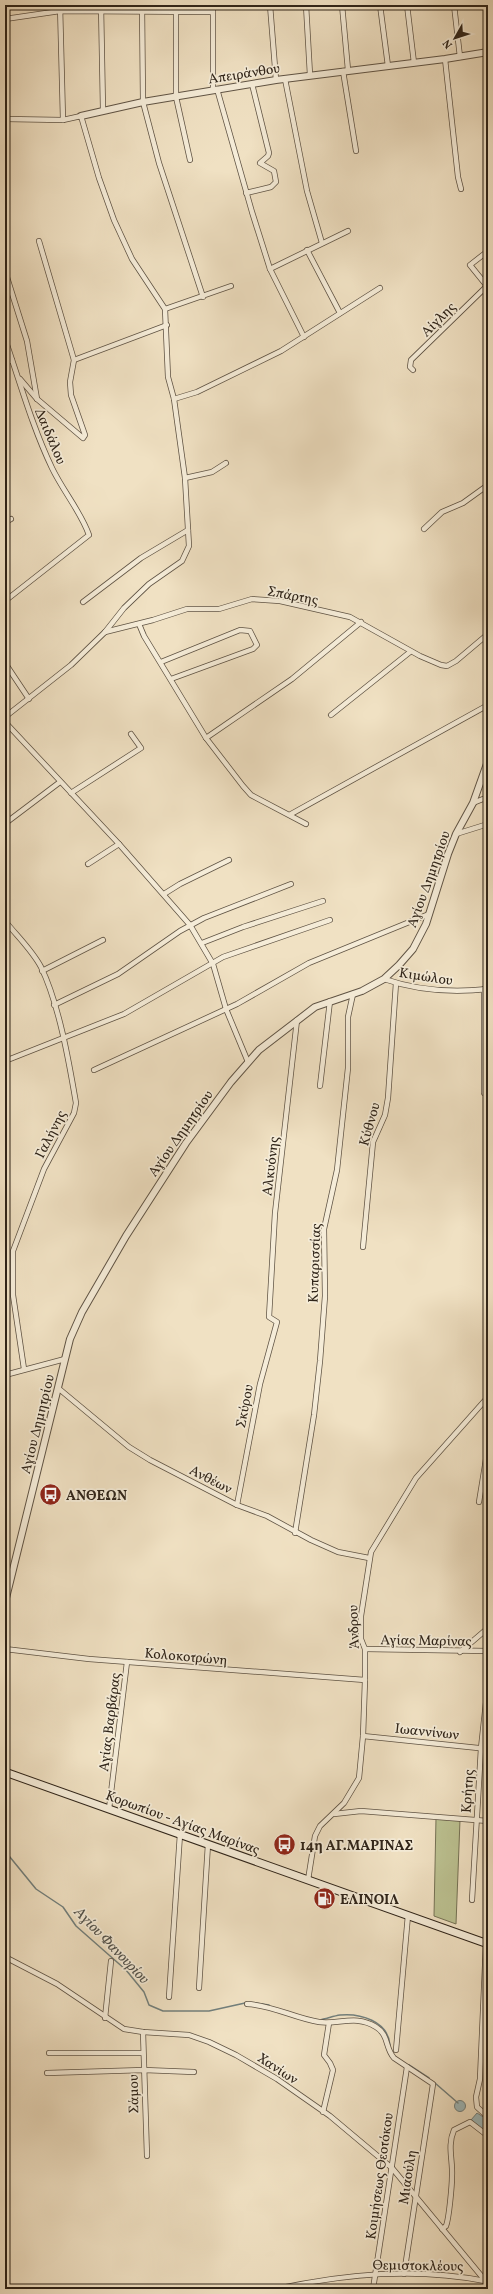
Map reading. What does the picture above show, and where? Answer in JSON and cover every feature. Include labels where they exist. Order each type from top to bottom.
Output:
[{"type":"main road","name":"Κορωπίου - Αγίας Μαρίνας","points":[[5,1772],[487,1944]]},
{"type":"street","points":[[60,5],[62,120]]},
{"type":"street","points":[[101,5],[103,110]]},
{"type":"street","points":[[142,5],[143,102],[159,163],[203,297]]},
{"type":"street","points":[[176,5],[176,97],[190,160]]},
{"type":"street","points":[[213,5],[215,90],[270,269],[304,337]]},
{"type":"street","points":[[270,5],[276,80]]},
{"type":"street","points":[[306,5],[310,75]]},
{"type":"street","points":[[342,5],[346,70],[356,151]]},
{"type":"street","points":[[380,5],[388,66]]},
{"type":"street","points":[[408,5],[414,63]]},
{"type":"street","points":[[454,5],[460,57]]},
{"type":"street","points":[[5,19],[60,11],[213,12]]},
{"type":"street","name":"Απειράνθου","points":[[5,119],[62,120],[143,102],[276,80],[346,70],[445,59],[488,52]]},
{"type":"street","points":[[445,59],[458,177],[461,189]]},
{"type":"street","points":[[285,79],[306,184],[322,243]]},
{"type":"street","points":[[246,193],[271,187],[276,182],[274,171],[260,164],[268,156],[268,153],[252,84]]},
{"type":"street","points":[[5,717],[82,656],[105,632],[124,608],[149,584],[182,561],[189,546],[185,478],[174,399],[168,370],[167,325],[165,309],[132,258],[114,220],[99,178],[81,116]]},
{"type":"street","points":[[270,269],[348,231]]},
{"type":"street","points":[[19,377],[37,399],[82,438],[85,435],[71,395],[70,382],[74,360],[39,241]]},
{"type":"street","points":[[307,250],[340,313]]},
{"type":"street","points":[[488,251],[470,265],[488,286]]},
{"type":"street","points":[[5,271],[27,341],[37,399]]},
{"type":"street","points":[[165,309],[231,286]]},
{"type":"street","name":"Αίγλης","points":[[413,370],[410,367],[411,360],[488,286]]},
{"type":"street","points":[[174,399],[197,392],[256,364],[304,337],[380,288]]},
{"type":"street","points":[[74,360],[167,325]]},
{"type":"street","name":"Δαιδάλου","points":[[5,339],[19,377],[23,397],[52,468],[89,535],[5,600]]},
{"type":"street","points":[[5,363],[12,360]]},
{"type":"street","points":[[185,478],[212,472],[226,463]]},
{"type":"street","points":[[424,529],[442,512],[463,503],[488,485]]},
{"type":"street","points":[[5,522],[11,519]]},
{"type":"street","points":[[83,602],[141,558],[188,530]]},
{"type":"street","name":"Σπάρτης","points":[[105,632],[139,624],[187,608],[219,610],[241,602],[262,599],[280,601],[350,617],[362,622],[410,652],[434,664],[448,666],[488,634]]},
{"type":"street","points":[[206,738],[286,683],[362,622]]},
{"type":"street","points":[[139,624],[206,738],[223,763],[252,795],[291,814],[306,824]]},
{"type":"street","points":[[161,662],[240,630],[250,630],[256,641],[257,645],[253,649],[171,679]]},
{"type":"street","points":[[331,715],[410,652]]},
{"type":"street","points":[[5,663],[29,699]]},
{"type":"street","points":[[291,814],[488,705]]},
{"type":"street","points":[[5,722],[119,844],[190,925],[213,964],[226,1009],[248,1062]]},
{"type":"street","points":[[71,794],[141,748],[131,734]]},
{"type":"street","name":"Αγίου Δημητρίου","points":[[5,1602],[65,1359],[76,1324],[126,1236],[186,1143],[231,1082],[259,1050],[297,1019],[315,1008],[330,1001],[352,994],[384,979],[399,965],[417,942],[430,914],[441,875],[456,834],[473,803],[488,761]]},
{"type":"street","points":[[7,822],[60,782]]},
{"type":"street","points":[[473,803],[488,797]]},
{"type":"street","points":[[456,834],[488,824]]},
{"type":"street","points":[[88,864],[119,844]]},
{"type":"street","points":[[164,894],[180,884],[229,860]]},
{"type":"street","points":[[54,1005],[118,974],[190,925],[291,884]]},
{"type":"street","points":[[202,943],[243,927],[323,901]]},
{"type":"street","points":[[94,1070],[226,1009],[309,963],[373,939],[430,914]]},
{"type":"street","points":[[5,1061],[63,1040],[124,1014],[223,957],[330,920]]},
{"type":"street","name":"Γαλήνης","points":[[5,921],[29,949],[42,971],[54,1005],[76,1103],[74,1113],[44,1169],[13,1251],[13,1295],[24,1369]]},
{"type":"street","points":[[42,971],[103,940]]},
{"type":"street","name":"Κιμώλου","points":[[384,979],[396,984],[420,989],[454,992],[486,989]]},
{"type":"street","name":"Κύθνου","points":[[363,1247],[373,1142],[385,1115],[388,1098],[396,984]]},
{"type":"street","points":[[484,1093],[486,989]]},
{"type":"street","name":"Κυπαρισσίας","points":[[295,1533],[319,1369],[325,1296],[324,1229],[337,1170],[348,1068],[348,1017],[352,994]]},
{"type":"street","points":[[320,1086],[330,1001]]},
{"type":"street","name":"Αλκυόνης","points":[[269,1317],[275,1213],[297,1019]]},
{"type":"street","name":"Σκύρου","points":[[237,1505],[260,1384],[277,1322],[269,1317]]},
{"type":"street","points":[[5,1375],[65,1359]]},
{"type":"street","name":"Ανθέων","points":[[58,1388],[136,1452],[237,1505],[267,1516],[295,1533],[338,1552],[369,1558]]},
{"type":"street","name":"Άνδρου","points":[[308,1880],[315,1836],[320,1826],[334,1814],[347,1799],[359,1778],[363,1736],[365,1680],[365,1650],[361,1639],[361,1616],[369,1558],[416,1478],[488,1397]]},
{"type":"street","points":[[480,1502],[488,1448]]},
{"type":"street","points":[[460,1652],[488,1628]]},
{"type":"street","name":"Κολοκοτρώνη","points":[[5,1649],[127,1662],[365,1680]]},
{"type":"street","name":"Αγίας Μαρίνας","points":[[365,1650],[460,1652],[488,1651]]},
{"type":"street","name":"Αγίας Βαρβάρας","points":[[109,1809],[127,1662]]},
{"type":"street","name":"Κρήτης","points":[[472,1900],[481,1748],[488,1684]]},
{"type":"street","name":"Ιωαννίνων","points":[[363,1736],[488,1748]]},
{"type":"street","points":[[334,1814],[361,1811],[488,1821]]},
{"type":"street","points":[[169,1997],[180,1834]]},
{"type":"street","points":[[199,1988],[208,1844]]},
{"type":"street","points":[[396,2050],[408,1916]]},
{"type":"street","points":[[487,1944],[480,2079],[476,2097],[477,2107],[488,2117]]},
{"type":"street","name":"Χανίων","points":[[5,1957],[57,1984],[105,2018],[124,2029],[143,2032],[188,2035],[209,2042],[251,2063],[323,2112],[392,2168],[487,2282]]},
{"type":"street","points":[[105,2018],[111,1960]]},
{"type":"street","points":[[247,2004],[264,2006],[292,2016],[329,2023],[338,2020],[358,2021],[377,2027],[386,2038],[391,2054],[407,2067]]},
{"type":"street","points":[[323,2112],[333,2070],[324,2055],[329,2023]]},
{"type":"street","name":"Σάμου","points":[[143,2032],[147,2156]]},
{"type":"street","points":[[49,2053],[143,2053]]},
{"type":"street","name":"Μιαούλη","points":[[404,2274],[433,2084],[407,2067]]},
{"type":"street","name":"Κοιμήσεως Θεοτόκου","points":[[373,2289],[407,2067]]},
{"type":"street","points":[[47,2073],[144,2070],[194,2072]]},
{"type":"street","points":[[442,2229],[446,2226],[449,2215],[452,2177],[450,2151],[452,2133],[459,2126],[470,2122],[488,2136]]},
{"type":"street","name":"Θεμιστοκλέους","points":[[276,2289],[331,2279],[375,2274],[446,2275],[487,2282]]},
{"type":"green space","points":[[436,1818],[460,1820],[456,1924],[434,1916]]},
{"type":"water","points":[[458,2101],[462,2101],[464,2102],[464,2110],[458,2111],[455,2108],[455,2104]]},
{"type":"water","points":[[477,2113],[488,2120],[488,2134],[471,2120]]},
{"type":"waterway","name":"Αγίου Φανουρίου","points":[[5,1851],[36,1889],[63,1907],[76,1926],[126,1970],[144,1992],[149,2005],[163,2011],[209,2011],[245,2003]]},
{"type":"waterway","name":"Αγίου Φανουρίου","points":[[255,2003],[269,2005]]},
{"type":"waterway","name":"Αγίου Φανουρίου","points":[[319,2020],[340,2015],[356,2015],[364,2017],[379,2024],[388,2037],[390,2045]]},
{"type":"waterway","name":"Αγίου Φανουρίου","points":[[409,2065],[429,2078]]},
{"type":"waterway","name":"Αγίου Φανουρίου","points":[[435,2083],[458,2103]]},
{"type":"place","name":"ΑΝΘΕΩΝ","points":[[50,1495]]},
{"type":"place","name":"14η ΑΓ.ΜΑΡΙΝΑΣ","points":[[285,1845]]},
{"type":"place","name":"ΕΛΙΝΟΙΛ","points":[[324,1899]]}]
